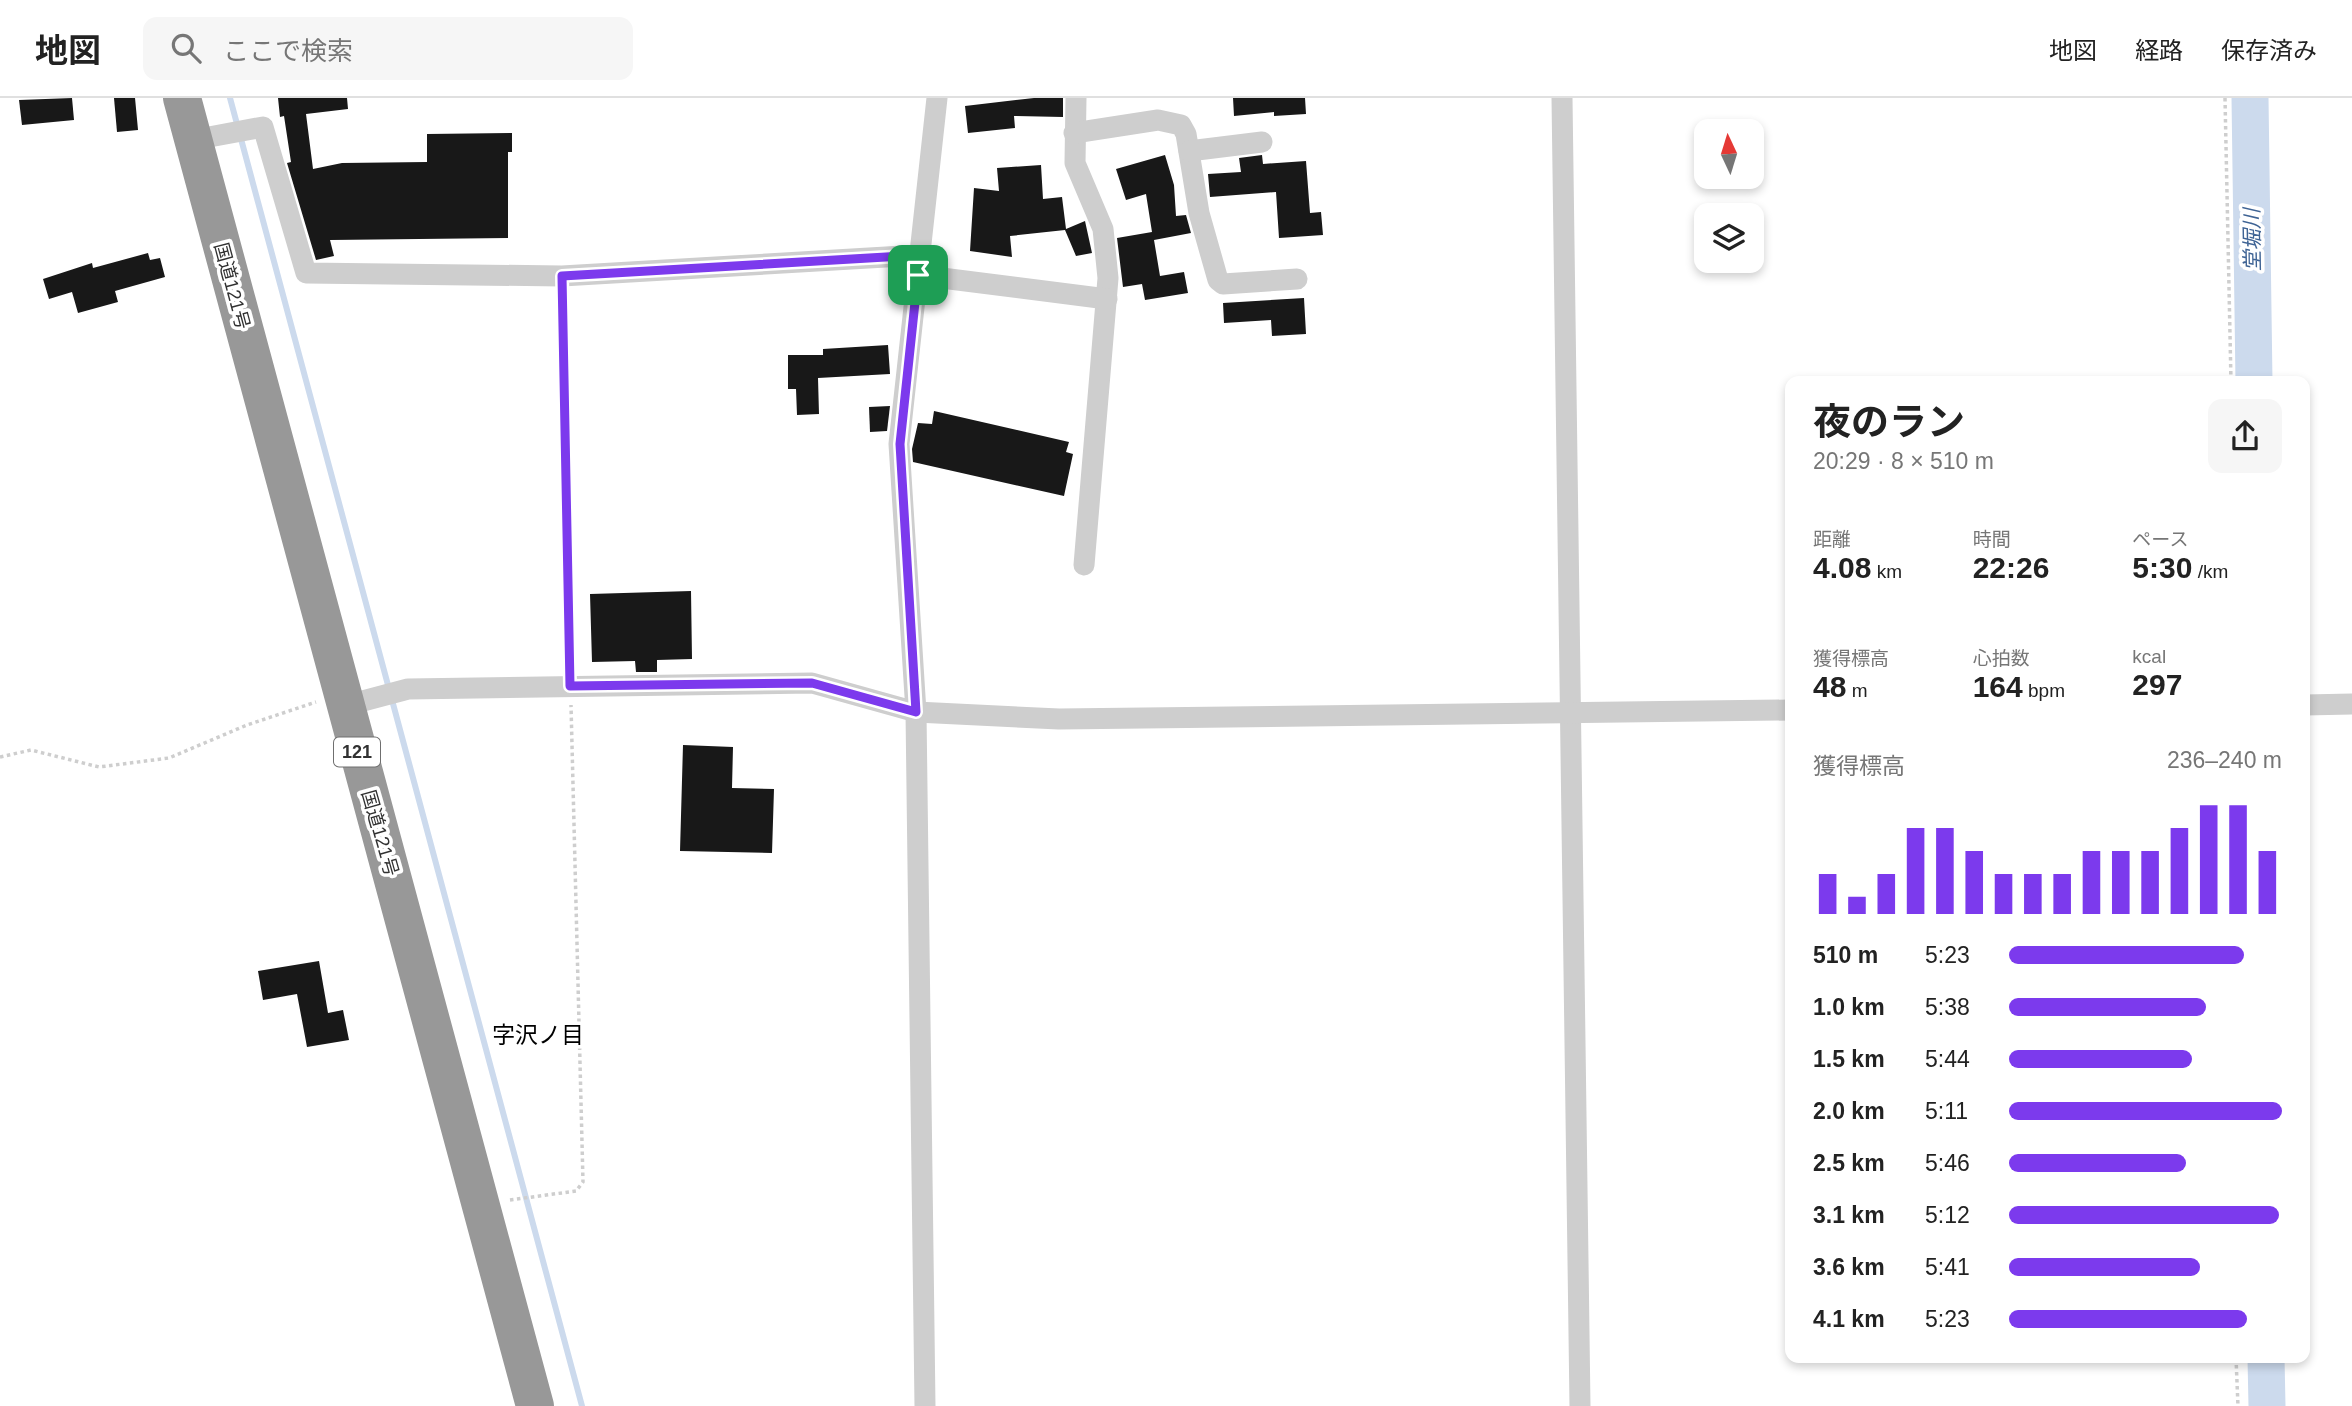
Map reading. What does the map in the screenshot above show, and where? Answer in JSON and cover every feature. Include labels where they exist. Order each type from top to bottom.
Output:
[{"type":"highway","name":"国道121号","points":[[182,98],[342,701],[535,1406]]},
{"type":"street","points":[[925,1406],[916,712],[900,444],[937,98]]},
{"type":"street","points":[[1076,98],[1075,163],[1102,229],[1106,246],[1107,299],[1084,565]]},
{"type":"street","points":[[1562,98],[1580,1406]]},
{"type":"street","points":[[1074,133],[1158,120],[1181,125],[1186,134],[1199,213],[1218,280],[1223,284],[1297,279]]},
{"type":"street","points":[[193,140],[263,127],[306,273],[562,276],[919,265],[1107,299]]},
{"type":"street","points":[[1189,151],[1262,142]]},
{"type":"street","points":[[342,701],[408,689],[812,683],[916,712],[1059,719],[1785,710]]},
{"type":"street","points":[[2310,705],[2352,704]]},
{"type":"path","points":[[2225,98],[2231,376]]},
{"type":"path","points":[[481,1206],[576,1191],[583,1182],[562,276]]},
{"type":"path","points":[[0,757],[31,750],[100,767],[169,758],[298,706],[342,701]]},
{"type":"path","points":[[2236,1363],[2238,1406]]},
{"type":"building","points":[[72,98],[74,120],[22,125],[19,100]]},
{"type":"building","points":[[114,98],[135,98],[138,130],[117,132]]},
{"type":"building","points":[[278,98],[347,98],[348,109],[306,114],[313,169],[342,163],[427,162],[427,134],[512,133],[512,152],[508,152],[508,238],[330,240],[334,256],[316,260],[287,163],[291,162],[284,116],[280,117]]},
{"type":"building","points":[[1034,98],[1063,98],[1063,117],[1014,116],[1015,128],[968,133],[965,106]]},
{"type":"building","points":[[1233,98],[1305,98],[1306,114],[1274,116],[1274,112],[1234,116]]},
{"type":"building","points":[[1165,155],[1174,185],[1176,216],[1186,215],[1191,233],[1154,240],[1160,276],[1184,272],[1188,293],[1145,300],[1142,284],[1123,287],[1117,238],[1152,232],[1146,194],[1126,200],[1116,169]]},
{"type":"building","points":[[1262,155],[1263,164],[1306,161],[1310,213],[1321,212],[1323,235],[1279,238],[1276,192],[1210,197],[1208,174],[1241,172],[1239,158]]},
{"type":"building","points":[[1041,165],[1043,199],[1062,197],[1066,229],[1085,221],[1092,253],[1076,256],[1065,230],[1010,236],[1012,257],[970,251],[974,188],[999,191],[997,168]]},
{"type":"building","points":[[148,253],[150,260],[160,258],[165,277],[115,291],[118,302],[78,313],[72,292],[49,299],[43,279],[92,263],[93,268]]},
{"type":"building","points":[[1304,298],[1306,334],[1272,336],[1271,320],[1224,323],[1223,303]]},
{"type":"building","points":[[888,345],[890,374],[818,378],[819,414],[797,415],[796,389],[788,389],[788,355],[823,355],[823,349]]},
{"type":"building","points":[[890,406],[887,431],[870,432],[869,407]]},
{"type":"building","points":[[934,411],[1069,442],[1066,452],[1073,454],[1064,496],[913,462],[912,449],[918,423],[932,424]]},
{"type":"building","points":[[691,591],[692,659],[657,660],[657,672],[636,672],[635,661],[592,662],[590,594]]},
{"type":"building","points":[[683,745],[733,747],[732,788],[774,789],[772,853],[680,851]]},
{"type":"building","points":[[319,961],[328,1013],[343,1010],[349,1040],[307,1047],[297,994],[263,1000],[258,971]]},
{"type":"waterway","points":[[230,98],[582,1406]]},
{"type":"waterway","name":"堂堀川","points":[[2250,98],[2254,376]]},
{"type":"waterway","name":"堂堀川","points":[[2266,1363],[2267,1406]]},
{"type":"district","name":"字沢ノ目","points":[[538,1035]]},
{"type":"route","points":[[920,255],[918,275],[900,444],[916,712],[812,683],[570,686],[562,276],[920,255]]}]
